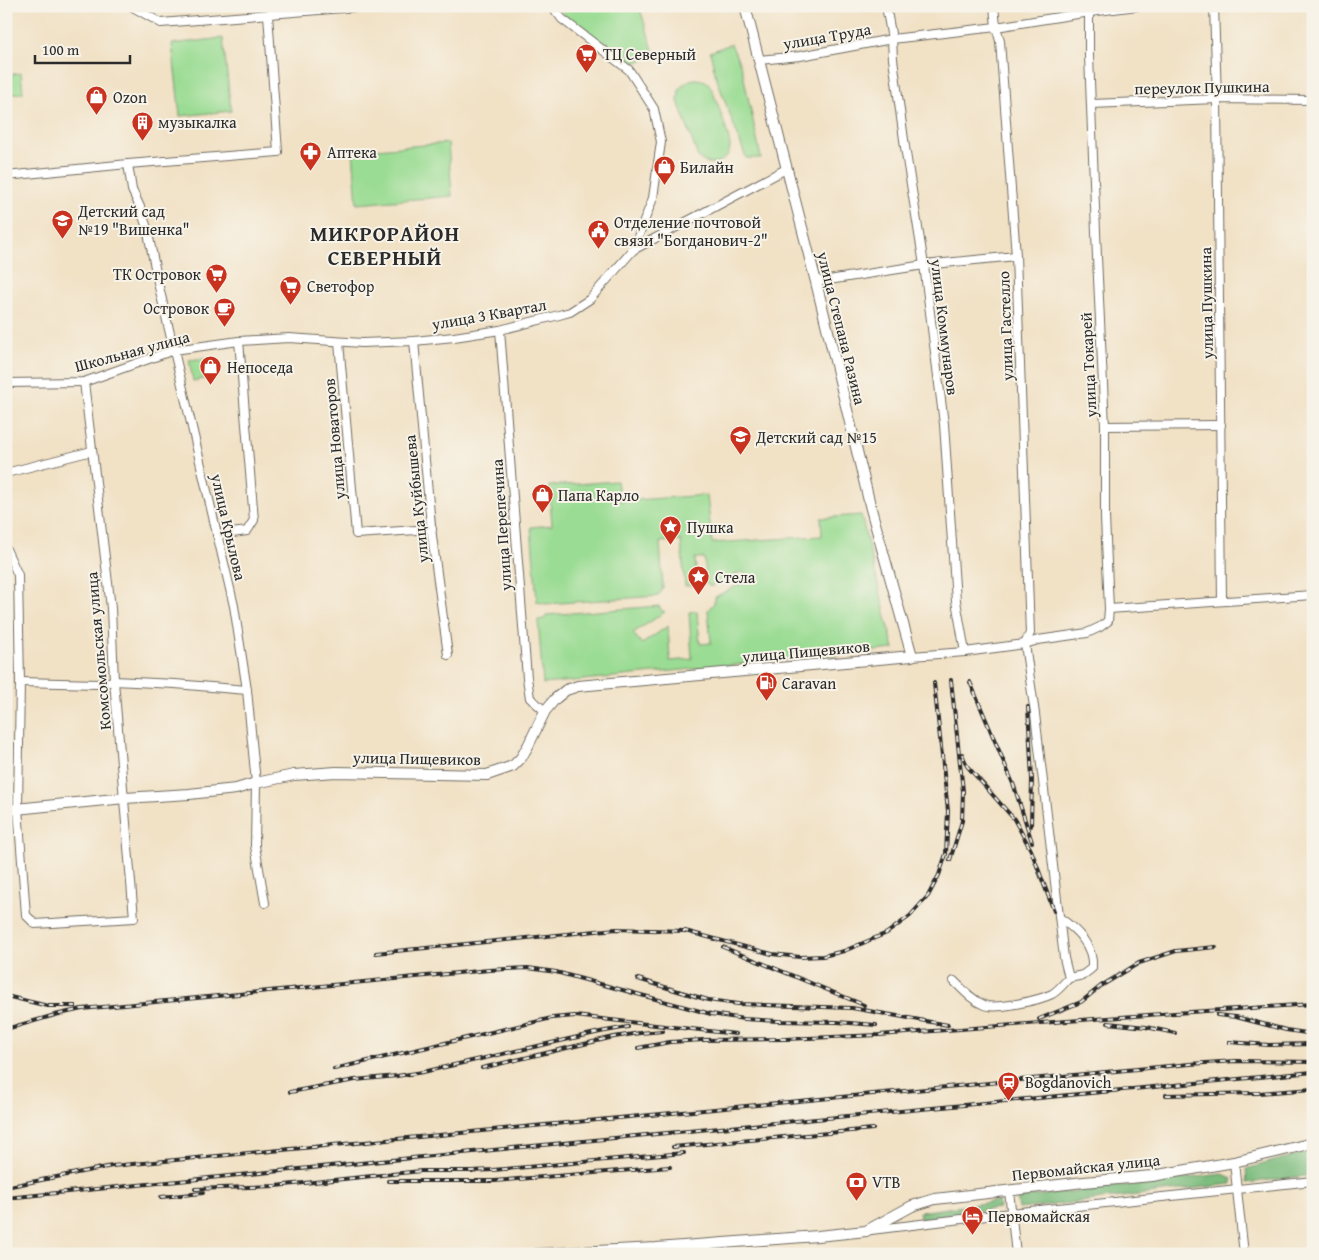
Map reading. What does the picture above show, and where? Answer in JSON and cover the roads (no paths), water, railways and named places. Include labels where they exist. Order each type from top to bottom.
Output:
[{"type":"main road","name":"улица Степана Разина","points":[[745,6],[816,282],[871,509],[912,656]]},
{"type":"main road","name":"улица Пищевиков","points":[[6,810],[236,789],[294,775],[336,772],[487,775],[513,766],[528,746],[545,711],[566,690],[578,686],[912,656]]},
{"type":"main road","name":"Первомайская улица","points":[[537,1254],[656,1251],[866,1231],[912,1206],[935,1200],[1152,1176],[1206,1168],[1313,1143]]},
{"type":"street","points":[[131,6],[161,23],[368,6]]},
{"type":"street","points":[[552,6],[562,19],[629,70],[654,109],[661,142],[653,198],[633,250]]},
{"type":"street","name":"улица Коммунаров","points":[[886,6],[892,39],[892,59],[924,265],[944,424],[956,601],[965,652]]},
{"type":"street","name":"улица Гастелло","points":[[994,6],[1000,41],[1016,256],[1030,632],[1025,644],[1064,958],[1069,978]]},
{"type":"street","name":"улица Труда","points":[[759,60],[800,56],[892,39],[996,26],[1090,9],[1137,6]]},
{"type":"street","name":"улица Пушкина","points":[[1214,6],[1217,99],[1222,600]]},
{"type":"street","name":"улица Токарей","points":[[1090,9],[1091,104],[1105,426],[1105,517],[1109,609]]},
{"type":"street","points":[[6,176],[278,152],[268,15]]},
{"type":"street","name":"переулок Пушкина","points":[[1091,104],[1217,99],[1313,100]]},
{"type":"street","name":"улица Крылова","points":[[128,164],[132,190],[147,228],[234,606],[246,690],[256,783],[256,846],[265,903]]},
{"type":"street","points":[[633,250],[786,169]]},
{"type":"street","name":"улица 3 Квартал","points":[[414,341],[500,330],[570,312],[590,299],[633,250]]},
{"type":"street","points":[[816,282],[924,265],[1016,256]]},
{"type":"street","name":"улица Перепечина","points":[[500,330],[527,678],[530,698],[545,711]]},
{"type":"street","name":"Школьная улица","points":[[6,383],[84,382],[174,350],[239,341],[289,338],[362,343],[414,341]]},
{"type":"street","points":[[217,535],[248,531],[254,520],[239,341]]},
{"type":"street","name":"улица Куйбышева","points":[[414,341],[432,529],[448,654]]},
{"type":"street","name":"улица Новаторов","points":[[339,342],[356,534],[432,529]]},
{"type":"street","name":"Комсомольская улица","points":[[18,808],[26,915],[35,924],[134,918],[114,681],[111,608],[84,382]]},
{"type":"street","points":[[1105,426],[1221,424]]},
{"type":"street","points":[[6,474],[92,452]]},
{"type":"street","points":[[6,549],[18,575],[20,682],[18,808]]},
{"type":"street","points":[[1109,609],[1313,595]]},
{"type":"street","name":"улица Пищевиков","points":[[912,656],[965,652],[1087,633],[1108,621],[1109,609]]},
{"type":"street","points":[[20,682],[98,684],[114,681],[246,690]]},
{"type":"street","points":[[954,981],[974,1000],[986,1006],[1004,1006],[1037,999],[1054,993],[1069,978],[1083,975],[1092,968],[1093,958],[1085,942],[1074,928],[1060,918]]},
{"type":"street","points":[[1234,1162],[1244,1254]]},
{"type":"street","name":"Первомайская улица","points":[[866,1231],[1011,1212],[1313,1181]]},
{"type":"street","points":[[1009,1191],[1016,1254]]},
{"type":"railway","points":[[950,860],[962,821],[963,791],[951,680]]},
{"type":"railway","points":[[970,682],[1014,786],[1032,842]]},
{"type":"railway","points":[[376,953],[616,929],[685,931],[772,954],[800,957],[823,956],[844,951],[887,933],[910,916],[928,896],[939,875],[946,854],[948,811],[934,683]]},
{"type":"railway","points":[[1028,707],[1032,779],[1031,826]]},
{"type":"railway","points":[[962,754],[967,766],[1014,819],[1031,850],[1054,911]]},
{"type":"railway","points":[[723,947],[864,1005]]},
{"type":"railway","points":[[1039,1019],[1081,1002],[1101,986],[1139,963],[1176,951],[1216,947]]},
{"type":"railway","points":[[6,1029],[82,1009],[489,970],[528,968],[556,972],[711,1014],[744,1019],[876,1025]]},
{"type":"railway","points":[[638,979],[708,1000],[738,1004],[852,1008],[948,1025]]},
{"type":"railway","points":[[6,996],[48,1006],[75,1006]]},
{"type":"railway","points":[[638,1048],[670,1042],[879,1035],[1313,1004]]},
{"type":"railway","points":[[1217,1015],[1236,1017],[1286,1030],[1313,1034]]},
{"type":"railway","points":[[334,1069],[552,1018],[575,1016],[736,1034]]},
{"type":"railway","points":[[1108,1023],[1146,1027],[1175,1033]]},
{"type":"railway","points":[[290,1092],[355,1080],[423,1072],[628,1027]]},
{"type":"railway","points":[[482,1068],[614,1037],[663,1031]]},
{"type":"railway","points":[[1229,1042],[1269,1045],[1313,1044]]},
{"type":"railway","points":[[6,1187],[112,1166],[1190,1064],[1236,1061],[1313,1062]]},
{"type":"railway","points":[[6,1198],[1313,1072]]},
{"type":"railway","points":[[1166,1095],[1259,1093],[1313,1089]]},
{"type":"railway","points":[[673,1147],[873,1129]]},
{"type":"railway","points":[[195,1189],[275,1186],[421,1171],[493,1170],[684,1153]]},
{"type":"railway","points":[[388,1181],[494,1181],[670,1167]]},
{"type":"railway","points":[[161,1197],[203,1193]]},
{"type":"place","name":"ТЦ Северный","points":[[587,73]]},
{"type":"place","name":"Ozon","points":[[97,116]]},
{"type":"place","name":"музыкалка","points":[[142,141]]},
{"type":"place","name":"Аптека","points":[[311,171]]},
{"type":"place","name":"Билайн","points":[[664,186]]},
{"type":"place","name":"Детский сад №19 \"Вишенка\"","points":[[62,239]]},
{"type":"place","name":"Отделение почтовой связи \"Богданович-2\"","points":[[598,250]]},
{"type":"place","name":"ТК Островок","points":[[217,293]]},
{"type":"place","name":"Светофор","points":[[291,305]]},
{"type":"place","name":"Островок","points":[[225,327]]},
{"type":"place","name":"Непоседа","points":[[211,386]]},
{"type":"place","name":"Детский сад №15","points":[[740,456]]},
{"type":"place","name":"Папа Карло","points":[[542,514]]},
{"type":"place","name":"Пушка","points":[[671,546]]},
{"type":"place","name":"Стела","points":[[699,596]]},
{"type":"place","name":"Caravan","points":[[766,702]]},
{"type":"place","name":"Bogdanovich","points":[[1009,1101]]},
{"type":"place","name":"VTB","points":[[856,1201]]},
{"type":"place","name":"Первомайская","points":[[972,1235]]},
{"type":"district","name":"МИКРОРАЙОН СЕВЕРНЫЙ","points":[[385,246]]}]
